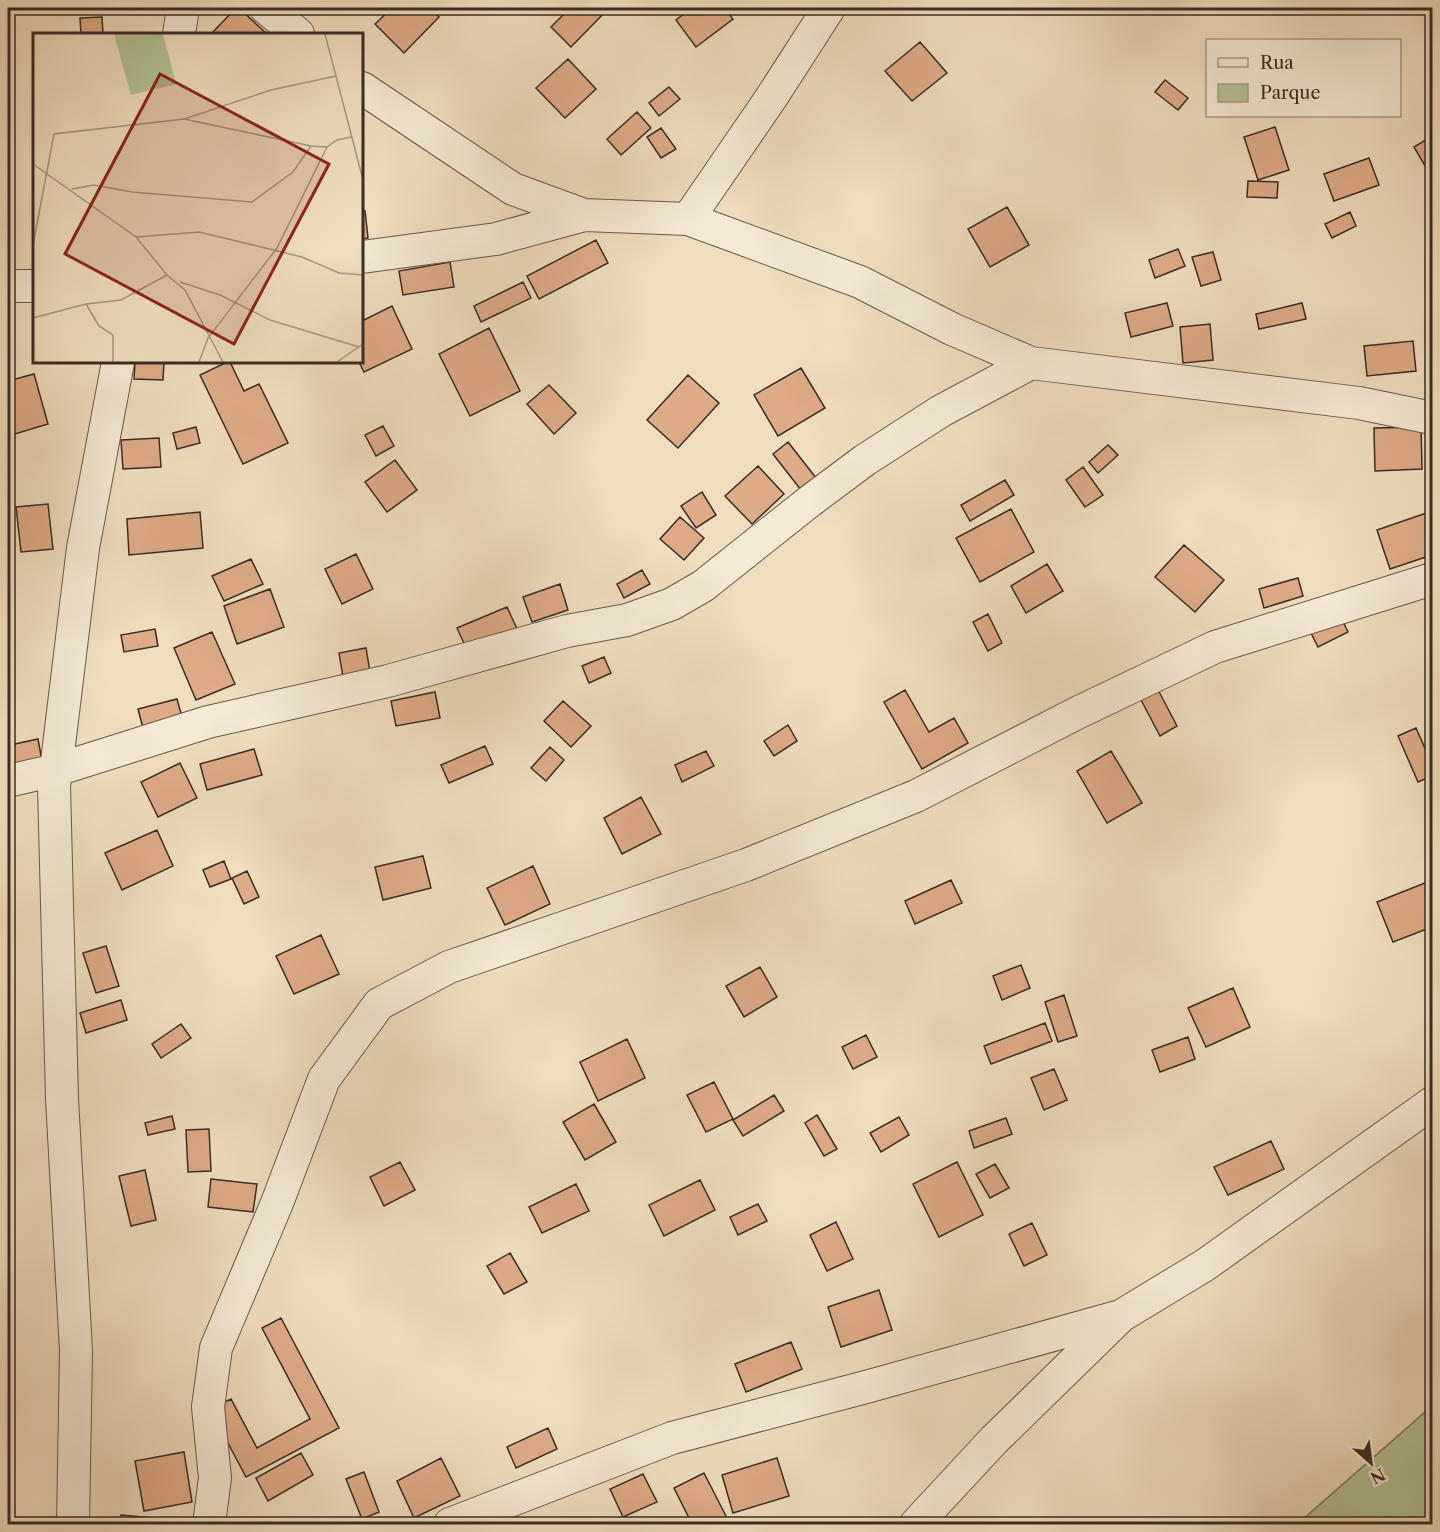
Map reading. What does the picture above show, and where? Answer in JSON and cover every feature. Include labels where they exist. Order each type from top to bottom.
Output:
[{"type":"street","points":[[179,33],[183,8]]},
{"type":"street","points":[[266,8],[297,33]]},
{"type":"street","points":[[688,219],[829,8]]},
{"type":"street","points":[[363,89],[513,189],[584,215]]},
{"type":"street","points":[[363,257],[496,239],[584,215],[688,219],[860,282],[952,329],[1031,363],[1359,403],[1432,418]]},
{"type":"street","points":[[8,286],[33,286]]},
{"type":"street","points":[[73,1524],[76,1351],[62,1100],[54,786],[82,548],[118,363]]},
{"type":"street","points":[[8,781],[56,770],[208,722],[388,681],[567,631],[627,620],[672,604],[703,586],[865,460],[941,411],[1031,363]]},
{"type":"street","points":[[209,1524],[215,1478],[208,1407],[216,1348],[278,1203],[324,1079],[379,1004],[448,967],[746,865],[916,796],[1077,713],[1215,647],[1432,579]]},
{"type":"street","points":[[916,1524],[994,1440],[1120,1316],[1204,1265],[1432,1103]]},
{"type":"street","points":[[450,1524],[672,1438],[1120,1316]]},
{"type":"green space","points":[[1432,1406],[1432,1524],[1305,1524],[1301,1521]]},
{"type":"building","points":[[236,8],[239,8],[266,33],[212,33]]},
{"type":"building","points":[[392,8],[429,8],[439,17],[404,53],[375,24]]},
{"type":"building","points":[[570,8],[609,8],[571,47],[551,27]]},
{"type":"building","points":[[692,8],[724,8],[733,19],[696,47],[676,20]]},
{"type":"building","points":[[102,17],[103,33],[81,33],[80,18]]},
{"type":"building","points":[[920,42],[947,73],[912,101],[885,71]]},
{"type":"building","points":[[568,59],[596,89],[565,118],[536,88]]},
{"type":"building","points":[[1165,80],[1188,98],[1178,110],[1155,92]]},
{"type":"building","points":[[669,87],[680,99],[659,116],[649,103]]},
{"type":"building","points":[[637,112],[651,128],[621,155],[607,139]]},
{"type":"building","points":[[1275,127],[1289,170],[1258,180],[1244,137]]},
{"type":"building","points":[[661,128],[676,149],[661,158],[647,137]]},
{"type":"building","points":[[1432,136],[1432,169],[1428,171],[1414,147]]},
{"type":"building","points":[[1369,158],[1379,185],[1334,201],[1324,174]]},
{"type":"building","points":[[1248,181],[1278,182],[1277,198],[1247,197]]},
{"type":"building","points":[[1007,207],[1029,245],[990,267],[968,229]]},
{"type":"building","points":[[363,211],[365,211],[368,238],[363,239]]},
{"type":"building","points":[[1350,212],[1356,226],[1332,238],[1325,224]]},
{"type":"building","points":[[596,240],[608,263],[539,299],[527,276]]},
{"type":"building","points":[[1178,249],[1185,266],[1155,278],[1149,260]]},
{"type":"building","points":[[1213,252],[1221,280],[1201,286],[1192,257]]},
{"type":"building","points":[[450,262],[454,287],[403,295],[399,271]]},
{"type":"building","points":[[523,282],[531,298],[481,322],[474,306]]},
{"type":"building","points":[[1167,303],[1173,326],[1131,337],[1125,313]]},
{"type":"building","points":[[1302,303],[1306,319],[1259,329],[1256,314]]},
{"type":"building","points":[[392,306],[412,349],[364,372],[360,363],[363,363],[363,320]]},
{"type":"building","points":[[1210,324],[1213,360],[1183,363],[1180,327]]},
{"type":"building","points":[[489,328],[520,391],[470,416],[439,354]]},
{"type":"building","points":[[8,336],[14,355],[8,357]]},
{"type":"building","points":[[1413,341],[1416,371],[1367,376],[1364,346]]},
{"type":"building","points":[[135,363],[164,363],[163,380],[134,379]]},
{"type":"building","points":[[225,363],[230,363],[244,391],[259,384],[288,443],[243,464],[200,375]]},
{"type":"building","points":[[801,368],[825,408],[778,436],[754,395]]},
{"type":"building","points":[[34,374],[48,424],[8,436],[8,381]]},
{"type":"building","points":[[688,375],[719,403],[678,448],[647,420]]},
{"type":"building","points":[[549,385],[576,413],[554,434],[527,404]]},
{"type":"building","points":[[383,426],[394,446],[376,456],[365,435]]},
{"type":"building","points":[[196,427],[200,443],[177,449],[173,433]]},
{"type":"building","points":[[1421,427],[1422,469],[1375,471],[1374,428]]},
{"type":"building","points":[[159,438],[161,467],[123,469],[121,440]]},
{"type":"building","points":[[788,442],[816,478],[801,490],[773,454]]},
{"type":"building","points":[[1108,445],[1118,455],[1098,473],[1089,462]]},
{"type":"building","points":[[395,460],[417,490],[387,512],[365,482]]},
{"type":"building","points":[[758,466],[784,494],[752,524],[725,496]]},
{"type":"building","points":[[1083,467],[1103,495],[1085,507],[1066,480]]},
{"type":"building","points":[[1005,480],[1014,495],[970,521],[961,505]]},
{"type":"building","points":[[702,492],[716,515],[696,528],[681,506]]},
{"type":"building","points":[[48,504],[53,549],[21,552],[16,507]]},
{"type":"building","points":[[1011,509],[1034,552],[980,582],[956,538]]},
{"type":"building","points":[[1432,511],[1432,555],[1390,569],[1377,530]]},
{"type":"building","points":[[200,512],[203,548],[129,555],[127,519]]},
{"type":"building","points":[[680,517],[704,538],[684,560],[660,539]]},
{"type":"building","points":[[1184,545],[1224,580],[1195,612],[1155,577]]},
{"type":"building","points":[[356,554],[373,589],[342,604],[325,569]]},
{"type":"building","points":[[251,559],[263,584],[224,601],[212,576]]},
{"type":"building","points":[[1047,564],[1063,591],[1026,613],[1011,586]]},
{"type":"building","points":[[642,570],[650,584],[624,598],[617,584]]},
{"type":"building","points":[[1298,578],[1303,596],[1264,608],[1259,589]]},
{"type":"building","points":[[560,584],[568,610],[532,622],[523,597]]},
{"type":"building","points":[[270,589],[284,627],[237,644],[224,606]]},
{"type":"building","points":[[507,607],[518,631],[468,652],[457,628]]},
{"type":"building","points":[[1338,611],[1348,632],[1318,647],[1308,627]]},
{"type":"building","points":[[988,614],[1002,643],[988,651],[973,622]]},
{"type":"building","points":[[155,629],[158,646],[124,652],[121,635]]},
{"type":"building","points":[[212,632],[235,684],[196,700],[174,648]]},
{"type":"building","points":[[366,648],[370,672],[343,677],[339,653]]},
{"type":"building","points":[[604,657],[611,673],[589,683],[582,666]]},
{"type":"building","points":[[1156,686],[1177,726],[1160,736],[1139,696]]},
{"type":"building","points":[[905,690],[929,732],[954,718],[968,743],[922,769],[884,702]]},
{"type":"building","points":[[435,692],[440,718],[396,726],[391,701]]},
{"type":"building","points":[[177,699],[182,717],[143,728],[138,709]]},
{"type":"building","points":[[563,701],[591,726],[571,747],[544,721]]},
{"type":"building","points":[[788,725],[797,741],[774,756],[764,741]]},
{"type":"building","points":[[1416,728],[1432,764],[1432,776],[1418,782],[1398,736]]},
{"type":"building","points":[[38,739],[42,761],[15,766],[10,745]]},
{"type":"building","points":[[485,746],[493,764],[449,783],[441,765]]},
{"type":"building","points":[[550,747],[564,760],[546,781],[531,768]]},
{"type":"building","points":[[254,749],[262,775],[207,790],[200,764]]},
{"type":"building","points":[[706,751],[714,766],[682,782],[675,765]]},
{"type":"building","points":[[1111,751],[1142,803],[1107,823],[1077,771]]},
{"type":"building","points":[[180,763],[197,798],[158,817],[141,782]]},
{"type":"building","points":[[641,797],[661,834],[622,854],[604,818]]},
{"type":"building","points":[[157,830],[173,866],[122,890],[105,853]]},
{"type":"building","points":[[423,856],[431,888],[383,900],[375,867]]},
{"type":"building","points":[[224,861],[231,879],[210,887],[203,870]]},
{"type":"building","points":[[533,866],[550,904],[505,925],[487,888]]},
{"type":"building","points":[[247,871],[259,897],[244,904],[232,878]]},
{"type":"building","points":[[951,880],[962,903],[915,924],[905,901]]},
{"type":"building","points":[[1430,881],[1432,927],[1393,942],[1377,902]]},
{"type":"building","points":[[321,935],[339,974],[294,994],[276,956]]},
{"type":"building","points":[[106,946],[119,986],[96,993],[83,953]]},
{"type":"building","points":[[1021,965],[1030,988],[1002,1000],[993,976]]},
{"type":"building","points":[[760,967],[777,997],[744,1017],[726,986]]},
{"type":"building","points":[[1233,988],[1250,1027],[1206,1047],[1188,1008]]},
{"type":"building","points":[[1064,995],[1077,1036],[1058,1042],[1045,1002]]},
{"type":"building","points":[[121,1000],[127,1020],[86,1033],[80,1013]]},
{"type":"building","points":[[1045,1023],[1052,1041],[991,1064],[984,1046]]},
{"type":"building","points":[[181,1024],[191,1038],[161,1058],[152,1044]]},
{"type":"building","points":[[866,1035],[877,1057],[853,1069],[842,1047]]},
{"type":"building","points":[[1188,1037],[1195,1059],[1160,1072],[1152,1050]]},
{"type":"building","points":[[627,1039],[645,1078],[598,1101],[580,1062]]},
{"type":"building","points":[[1054,1069],[1067,1100],[1044,1110],[1031,1078]]},
{"type":"building","points":[[714,1082],[733,1119],[706,1132],[687,1095]]},
{"type":"building","points":[[774,1095],[784,1111],[743,1136],[733,1120]]},
{"type":"building","points":[[594,1104],[616,1142],[585,1160],[563,1122]]},
{"type":"building","points":[[817,1115],[837,1149],[824,1156],[805,1123]]},
{"type":"building","points":[[172,1116],[175,1129],[148,1135],[145,1123]]},
{"type":"building","points":[[899,1117],[909,1135],[881,1152],[870,1133]]},
{"type":"building","points":[[1006,1118],[1012,1134],[974,1148],[969,1131]]},
{"type":"building","points":[[209,1129],[211,1171],[188,1172],[186,1130]]},
{"type":"building","points":[[1271,1141],[1284,1169],[1228,1195],[1214,1167]]},
{"type":"building","points":[[400,1162],[415,1190],[384,1206],[370,1177]]},
{"type":"building","points":[[957,1162],[983,1215],[939,1237],[913,1184]]},
{"type":"building","points":[[995,1164],[1009,1188],[990,1198],[976,1174]]},
{"type":"building","points":[[145,1170],[156,1220],[131,1226],[119,1176]]},
{"type":"building","points":[[211,1179],[257,1184],[253,1212],[208,1207]]},
{"type":"building","points":[[700,1180],[715,1210],[664,1236],[649,1205]]},
{"type":"building","points":[[576,1184],[589,1211],[542,1233],[529,1207]]},
{"type":"building","points":[[758,1204],[767,1221],[738,1235],[730,1217]]},
{"type":"building","points":[[836,1222],[853,1259],[827,1271],[810,1235]]},
{"type":"building","points":[[1032,1223],[1047,1255],[1024,1266],[1009,1234]]},
{"type":"building","points":[[510,1253],[527,1282],[504,1294],[487,1266]]},
{"type":"building","points":[[879,1290],[892,1330],[841,1347],[828,1307]]},
{"type":"building","points":[[281,1318],[339,1428],[246,1477],[210,1409],[231,1399],[257,1448],[310,1419],[262,1328]]},
{"type":"building","points":[[791,1342],[802,1369],[746,1392],[735,1364]]},
{"type":"building","points":[[548,1428],[557,1449],[516,1468],[507,1447]]},
{"type":"building","points":[[184,1452],[192,1502],[144,1511],[135,1461]]},
{"type":"building","points":[[301,1453],[313,1475],[268,1501],[256,1478]]},
{"type":"building","points":[[441,1458],[460,1496],[414,1518],[397,1481]]},
{"type":"building","points":[[777,1458],[789,1496],[733,1513],[722,1475]]},
{"type":"building","points":[[364,1472],[379,1512],[362,1519],[346,1479]]},
{"type":"building","points":[[704,1473],[730,1524],[692,1524],[674,1488]]},
{"type":"building","points":[[643,1474],[657,1502],[623,1517],[610,1489]]},
{"type":"building","points":[[121,1515],[183,1521],[183,1524],[120,1524]]}]
